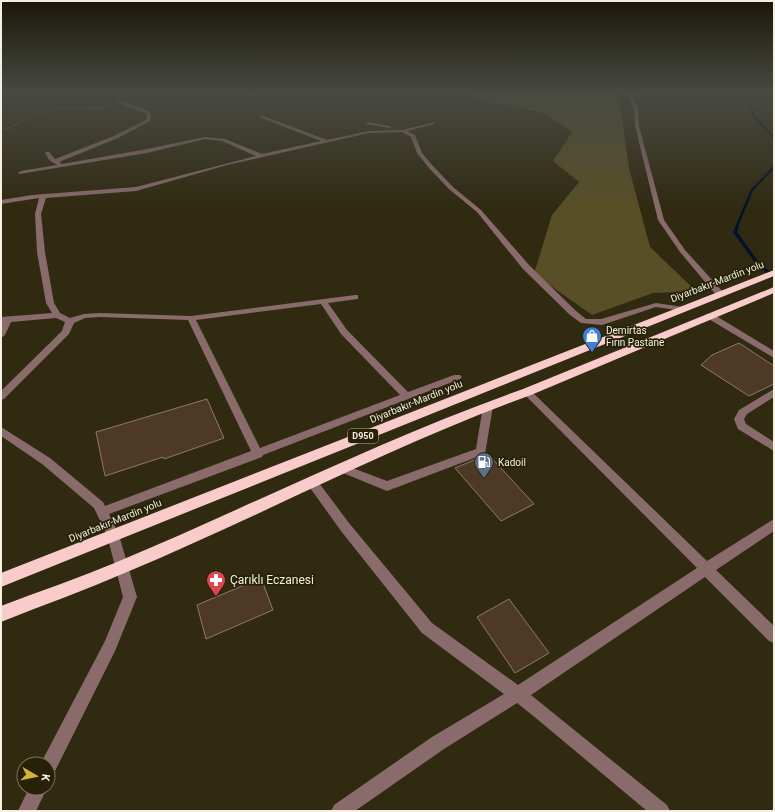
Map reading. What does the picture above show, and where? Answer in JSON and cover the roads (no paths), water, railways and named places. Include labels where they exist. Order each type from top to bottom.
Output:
[{"type":"highway","name":"Diyarbakır-Mardin yolu","points":[[1,580],[774,273]]},
{"type":"highway","points":[[1,614],[122,567],[342,468],[488,406],[527,392],[774,290]]},
{"type":"street","points":[[54,162],[128,131]]},
{"type":"street","points":[[299,131],[328,142]]},
{"type":"street","points":[[1,202],[43,196],[136,189],[226,164],[369,132],[383,131]]},
{"type":"street","points":[[403,131],[412,136],[420,153],[431,166],[451,188],[478,211],[526,267],[573,313],[584,321],[602,322],[656,305],[683,308]]},
{"type":"street","points":[[638,131],[661,220],[682,251],[723,293]]},
{"type":"street","points":[[21,174],[61,165],[147,151],[205,138],[223,140],[261,156]]},
{"type":"street","points":[[47,153],[54,162],[61,165]]},
{"type":"street","points":[[43,196],[38,214],[41,252],[50,303],[57,315]]},
{"type":"street","points":[[1,335],[4,320],[57,315],[70,321],[84,316],[100,315],[191,318],[355,297]]},
{"type":"street","points":[[323,301],[344,332],[407,397]]},
{"type":"street","points":[[710,316],[774,355]]},
{"type":"street","points":[[191,318],[258,454]]},
{"type":"street","points":[[1,397],[66,332],[70,321]]},
{"type":"street","points":[[102,512],[258,454],[457,377]]},
{"type":"street","points":[[527,392],[774,636]]},
{"type":"street","points":[[774,392],[742,412],[739,419],[742,426],[774,448]]},
{"type":"street","points":[[342,468],[387,486],[481,451],[488,406]]},
{"type":"street","points":[[1,431],[46,461],[99,505],[113,535],[130,598],[110,646],[54,756]]},
{"type":"street","points":[[312,482],[345,527],[428,628],[543,713],[661,811]]},
{"type":"street","points":[[340,811],[438,743],[518,694],[774,524]]},
{"type":"street","points":[[27,811],[34,796]]},
{"type":"waterway","points":[[768,131],[774,138]]},
{"type":"waterway","points":[[736,228],[752,190],[774,167]]},
{"type":"waterway","points":[[737,227],[735,232],[758,264],[774,277]]},
{"type":"place","name":"Demirtas Fırın Pastane","points":[[592,353]]},
{"type":"place","name":"Kadoil","points":[[484,479]]},
{"type":"place","name":"Çarıklı Eczanesi","points":[[216,597]]}]
